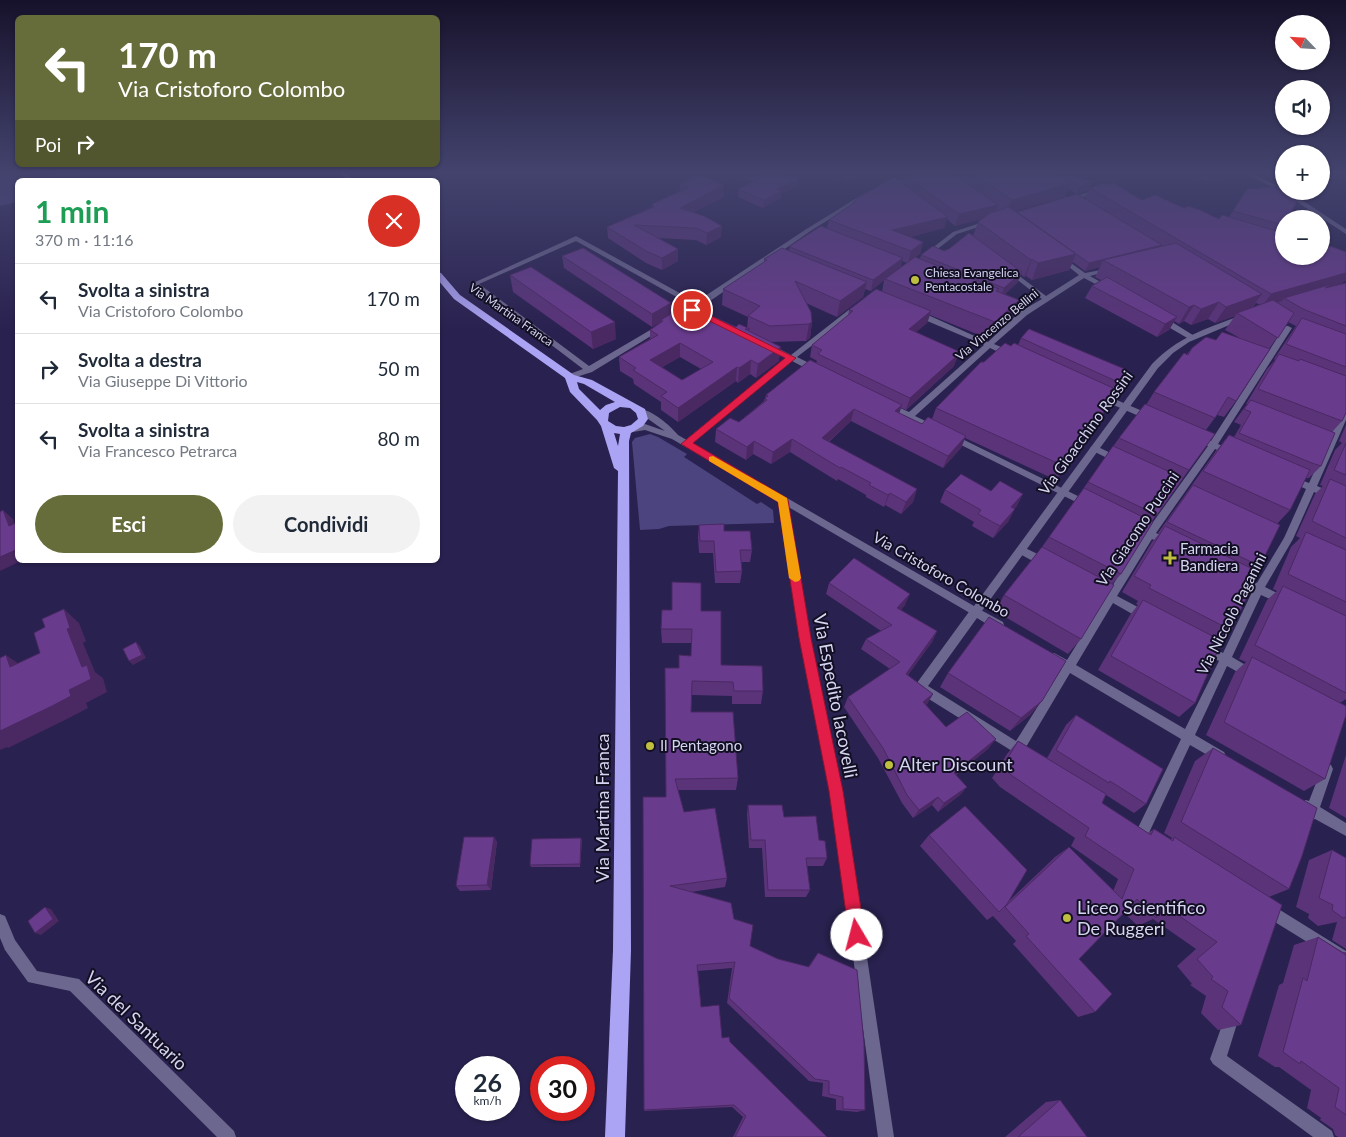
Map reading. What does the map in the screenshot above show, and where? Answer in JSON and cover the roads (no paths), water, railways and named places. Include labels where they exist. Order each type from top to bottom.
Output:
[{"type":"main road","name":"Via Martina Franca","points":[[440,277],[457,297],[570,377],[588,382],[626,404]]},
{"type":"main road","name":"Via Martina Franca","points":[[570,377],[574,390],[604,422],[623,480]]},
{"type":"main road","points":[[626,404],[641,411],[643,415],[641,423],[629,430],[615,430],[604,422],[603,414],[609,408],[626,404]]},
{"type":"main road","name":"Via Martina Franca","points":[[615,1137],[622,950],[623,480],[629,430]]},
{"type":"street","points":[[570,377],[589,370],[696,310],[771,255],[815,226]]},
{"type":"street","points":[[916,263],[954,231],[973,226]]},
{"type":"street","points":[[810,229],[819,233]]},
{"type":"street","points":[[954,231],[964,238]]},
{"type":"street","points":[[589,370],[474,284],[576,238],[696,310]]},
{"type":"street","points":[[1054,252],[1084,275],[1117,294]]},
{"type":"street","points":[[771,255],[780,258]]},
{"type":"street","points":[[1001,265],[1045,298]]},
{"type":"street","name":"Via Vincenzo Bellini","points":[[910,416],[1024,313],[1045,298],[1084,275],[1121,266]]},
{"type":"street","points":[[686,444],[791,358],[866,301]]},
{"type":"street","points":[[909,310],[1015,356]]},
{"type":"street","points":[[1015,310],[1024,313]]},
{"type":"street","points":[[1151,313],[1192,337]]},
{"type":"street","name":"Via Gioacchino Rossini","points":[[1018,749],[920,687],[1021,550],[1061,491],[1126,408],[1147,375],[1171,351],[1192,337],[1252,315]]},
{"type":"street","name":"Via Giacomo Puccini","points":[[1018,749],[1150,534],[1213,445],[1242,408],[1288,328]]},
{"type":"street","points":[[758,342],[825,374]]},
{"type":"street","points":[[1092,392],[1161,422]]},
{"type":"street","points":[[876,399],[1097,508]]},
{"type":"street","name":"Via Cristoforo Colombo","points":[[641,411],[667,427],[675,437]]},
{"type":"street","name":"Via Niccolò Paganini","points":[[1143,830],[1260,589],[1288,539],[1330,442],[1346,411]]},
{"type":"street","name":"Via Cristoforo Colombo","points":[[629,430],[645,428],[675,437],[1009,632]]},
{"type":"street","points":[[1187,434],[1240,456]]},
{"type":"street","points":[[1094,448],[1129,465]]},
{"type":"street","points":[[1284,476],[1346,502]]},
{"type":"street","name":"Via Espedito Iacovelli","points":[[783,500],[805,638],[836,791],[886,1137]]},
{"type":"street","points":[[1123,521],[1175,547]]},
{"type":"street","points":[[1021,550],[1054,567]]},
{"type":"street","points":[[1234,576],[1294,606]]},
{"type":"street","points":[[1094,588],[1152,619]]},
{"type":"street","points":[[1193,642],[1259,678]]},
{"type":"street","points":[[1043,652],[1229,762]]},
{"type":"street","points":[[1018,749],[1035,760]]},
{"type":"street","points":[[1305,828],[1331,757]]},
{"type":"street","points":[[1296,800],[1346,830]]},
{"type":"street","points":[[1254,900],[1346,959]]},
{"type":"street","name":"Via del Santuario","points":[[0,921],[10,945],[33,977],[74,984],[228,1137]]},
{"type":"street","points":[[1238,1003],[1218,1058],[1326,1137]]},
{"type":"place","name":"Chiesa Evangelica Pentacostale","points":[[915,280]]},
{"type":"place","name":"Farmacia Bandiera","points":[[1170,558]]},
{"type":"place","name":"Il Pentagono","points":[[650,746]]},
{"type":"place","name":"Alter Discount","points":[[889,765]]},
{"type":"place","name":"Liceo Scientifico De Ruggeri","points":[[1067,918]]}]
